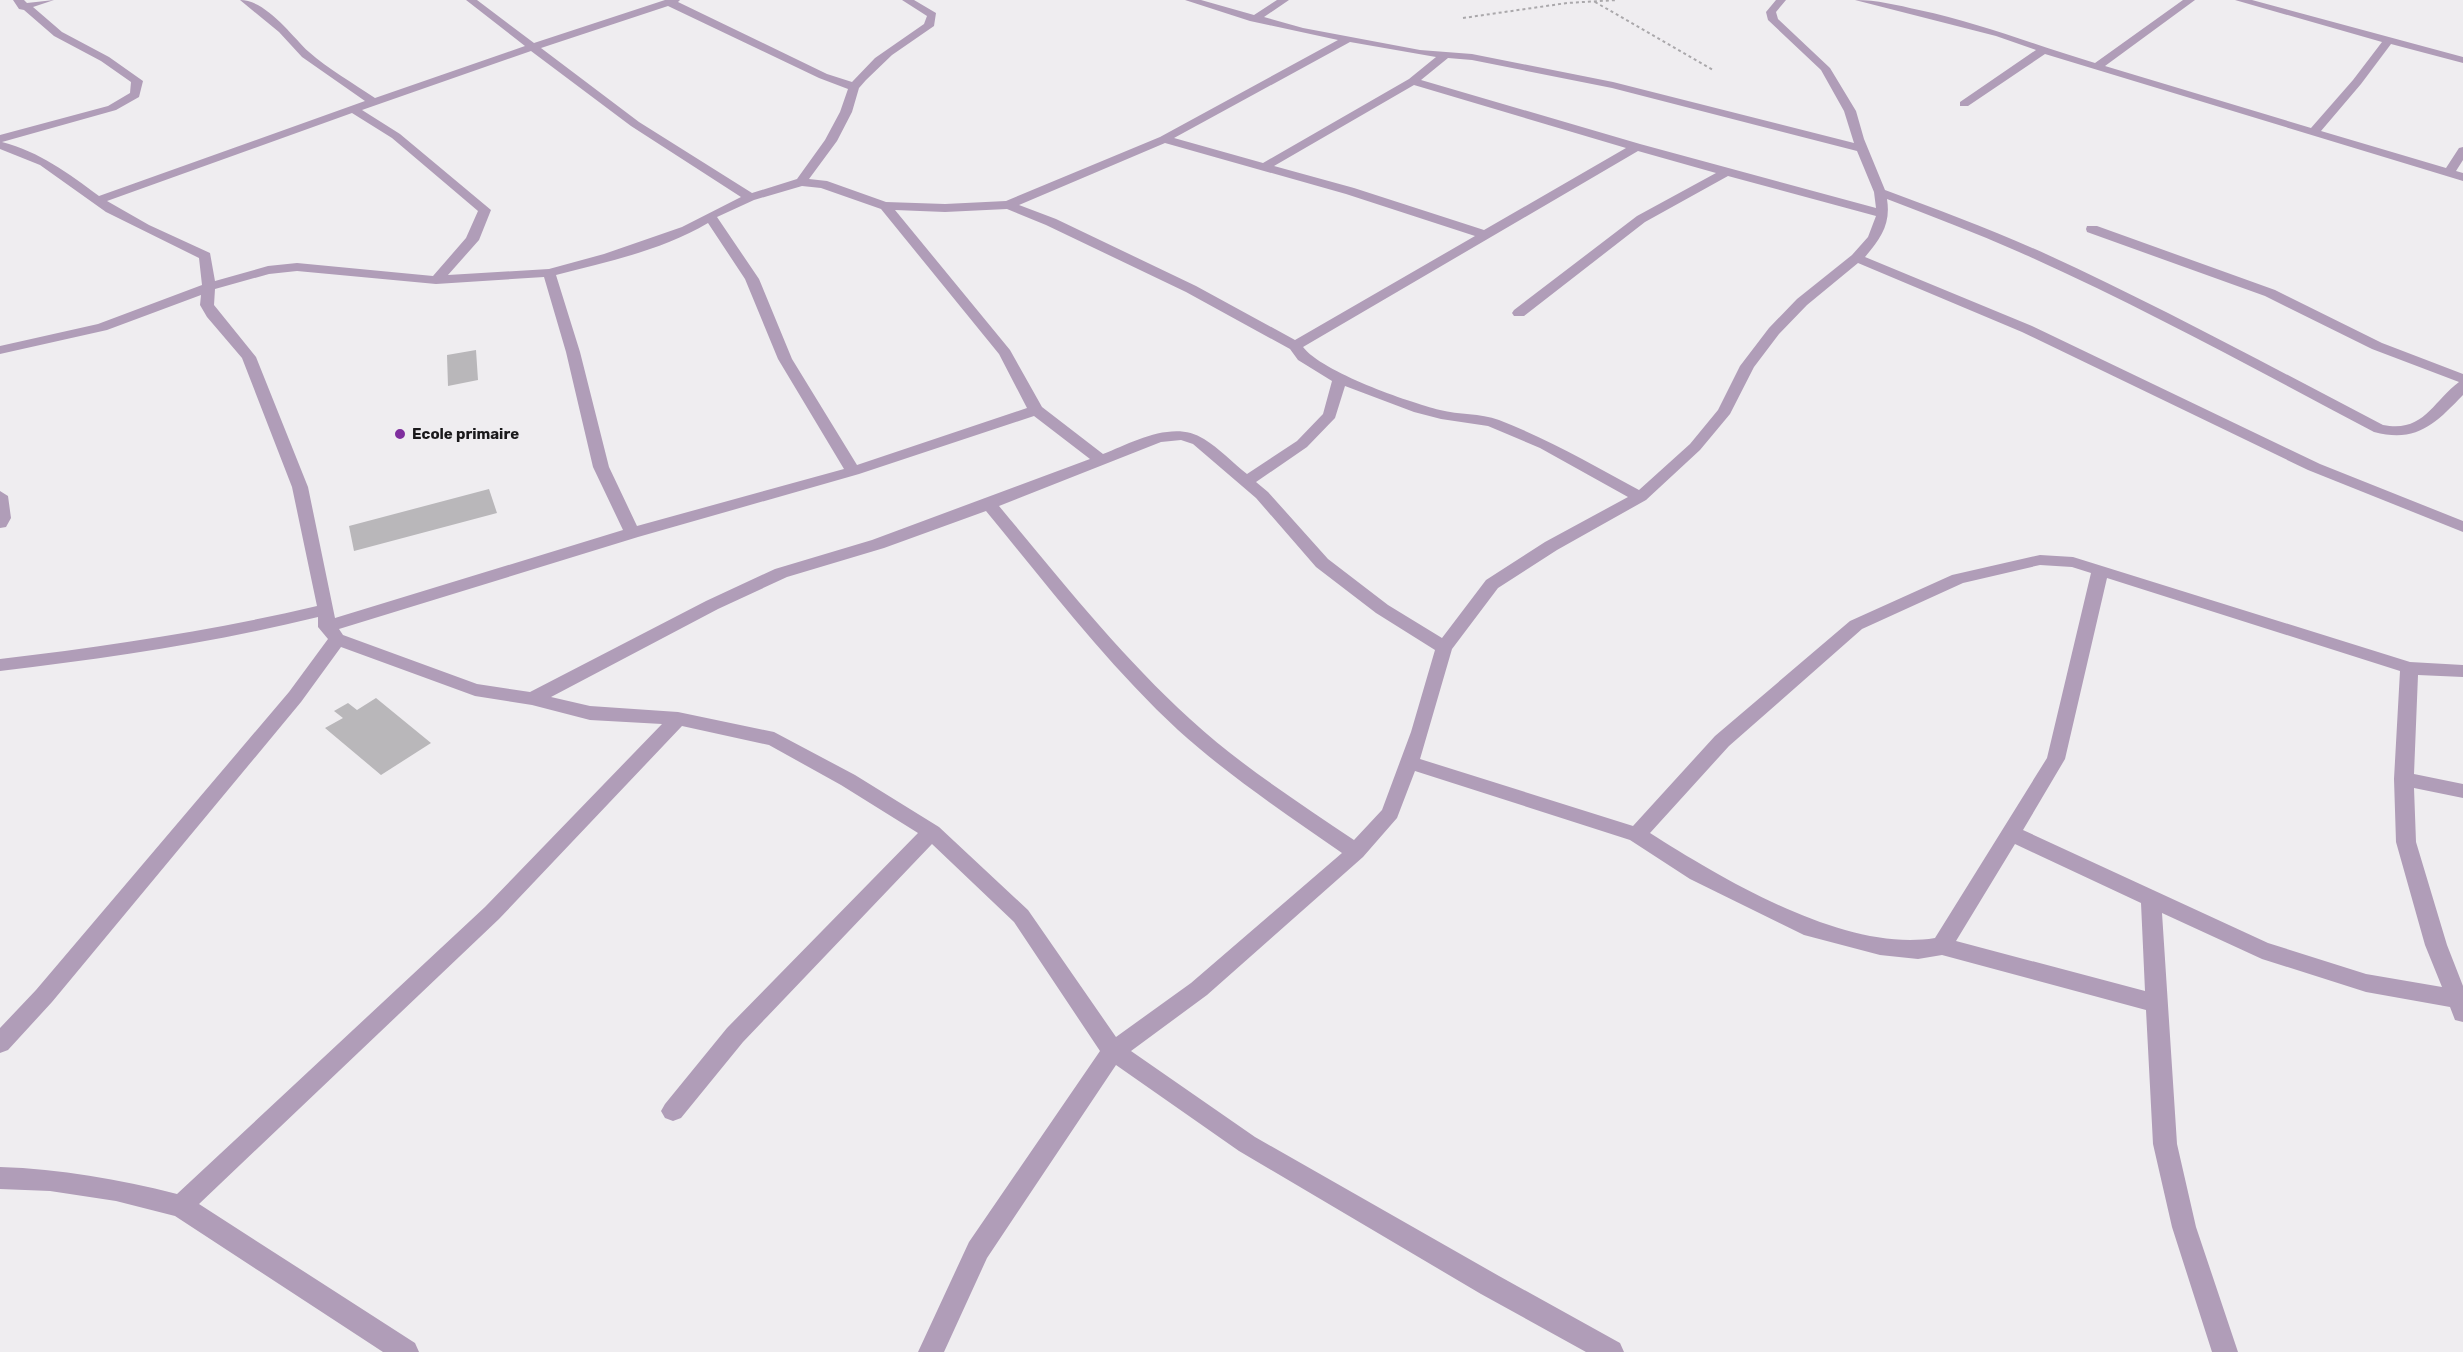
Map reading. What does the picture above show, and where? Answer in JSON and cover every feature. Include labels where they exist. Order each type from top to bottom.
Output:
[{"type":"street","points":[[20,4],[49,0]]},
{"type":"street","points":[[245,0],[283,30],[306,55],[372,101]]},
{"type":"street","points":[[471,0],[635,124],[750,197]]},
{"type":"street","points":[[801,182],[831,141],[846,112],[854,87],[867,69],[882,56],[929,26],[932,15],[907,0]]},
{"type":"street","points":[[1191,0],[1254,19],[1348,39],[1444,56],[1505,63],[1613,85],[1862,149]]},
{"type":"street","points":[[1254,19],[1284,0]]},
{"type":"street","points":[[931,1352],[978,1250],[1113,1051],[1199,989],[1356,852],[1390,813],[1420,732],[1444,648],[1492,585],[1551,546],[1640,497],[1695,447],[1725,411],[1747,366],[1774,331],[1802,302],[1857,258],[1874,238],[1882,214],[1880,192],[1862,149],[1850,111],[1816,57],[1773,20],[1771,12],[1781,0]]},
{"type":"street","points":[[1860,0],[1965,24],[2097,67],[2315,130],[2463,177]]},
{"type":"street","points":[[2097,67],[2190,0]]},
{"type":"street","points":[[2240,0],[2463,60]]},
{"type":"street","points":[[99,200],[372,101],[672,1],[823,76],[854,87]]},
{"type":"street","points":[[0,139],[111,108],[135,95],[137,81],[105,58],[58,34],[20,4]]},
{"type":"street","points":[[0,350],[102,327],[209,287],[268,270],[297,267],[436,280],[549,273],[643,246],[687,230],[750,197],[801,182],[824,184],[885,206],[945,208],[1008,206],[1164,139],[1348,39]]},
{"type":"street","points":[[2315,130],[2357,82],[2388,41]]},
{"type":"street","points":[[1964,104],[2044,50]]},
{"type":"street","points":[[1264,167],[1413,81],[1444,56]]},
{"type":"street","points":[[1413,81],[1636,147],[1882,214]]},
{"type":"street","points":[[352,108],[396,136],[485,210],[482,226],[468,246],[436,280]]},
{"type":"street","points":[[1164,139],[1350,191],[1485,235]]},
{"type":"street","points":[[0,145],[20,149],[140,226],[205,256],[209,287],[207,305],[214,317],[249,357],[300,487],[330,625],[295,697],[45,996],[0,1043]]},
{"type":"street","points":[[1295,346],[1636,147]]},
{"type":"street","points":[[2449,172],[2463,151]]},
{"type":"street","points":[[1519,313],[1641,219],[1728,171]]},
{"type":"street","points":[[1880,192],[2040,256],[2246,358],[2379,429],[2399,432],[2422,426],[2463,386]]},
{"type":"street","points":[[885,206],[1005,353],[1036,410],[1103,461]]},
{"type":"street","points":[[1008,206],[1052,222],[1191,289],[1295,346],[1303,357],[1340,379],[1419,409],[1441,415],[1491,422],[1545,445],[1640,497]]},
{"type":"street","points":[[710,216],[752,279],[785,359],[853,471]]},
{"type":"street","points":[[2092,229],[2270,293],[2377,346],[2463,379]]},
{"type":"street","points":[[1857,258],[2026,328],[2314,466],[2463,527]]},
{"type":"street","points":[[549,273],[573,352],[601,467],[632,533]]},
{"type":"street","points":[[1246,482],[1302,444],[1330,415],[1340,379]]},
{"type":"street","points":[[0,665],[126,650],[239,630],[330,625],[632,533],[853,471],[1036,410]]},
{"type":"street","points":[[532,699],[712,605],[781,573],[878,544],[1103,461],[1158,438],[1183,435],[1198,441],[1262,495],[1322,563],[1382,609],[1444,648]]},
{"type":"street","points":[[0,496],[3,518],[0,523]]},
{"type":"street","points":[[989,504],[1081,613],[1163,704],[1243,774],[1356,852]]},
{"type":"street","points":[[1637,835],[1722,741],[1856,626],[1958,579],[2040,560],[2073,562],[2409,668],[2463,671]]},
{"type":"street","points":[[1942,946],[2056,759],[2100,570]]},
{"type":"street","points":[[330,625],[476,690],[532,699],[590,713],[678,719],[774,739],[848,780],[932,832],[1021,916],[1113,1051],[1247,1144],[1490,1285],[1611,1352]]},
{"type":"street","points":[[2409,668],[2404,779],[2406,842],[2436,945],[2461,1004]]},
{"type":"street","points":[[181,1206],[492,913],[678,719]]},
{"type":"street","points":[[1408,762],[1637,835],[1697,873],[1811,929],[1880,946],[1918,950],[1942,946],[2158,1004]]},
{"type":"street","points":[[2404,779],[2463,791]]},
{"type":"street","points":[[673,1111],[735,1035],[932,832]]},
{"type":"street","points":[[2011,833],[2272,953],[2366,983],[2461,1004]]},
{"type":"street","points":[[2151,899],[2165,1144],[2184,1227],[2225,1352]]},
{"type":"street","points":[[0,1178],[50,1180],[116,1191],[181,1206],[405,1352]]},
{"type":"path","points":[[1462,18],[1617,0]]},
{"type":"path","points":[[1593,1],[1717,72]]},
{"type":"building","points":[[476,350],[478,380],[448,386],[447,355]]},
{"type":"building","points":[[489,489],[497,513],[354,551],[349,526]]},
{"type":"building","points":[[376,698],[431,743],[381,775],[325,728],[343,718],[334,711],[348,703],[357,710]]},
{"type":"place","name":"Ecole primaire","points":[[400,434]]}]
